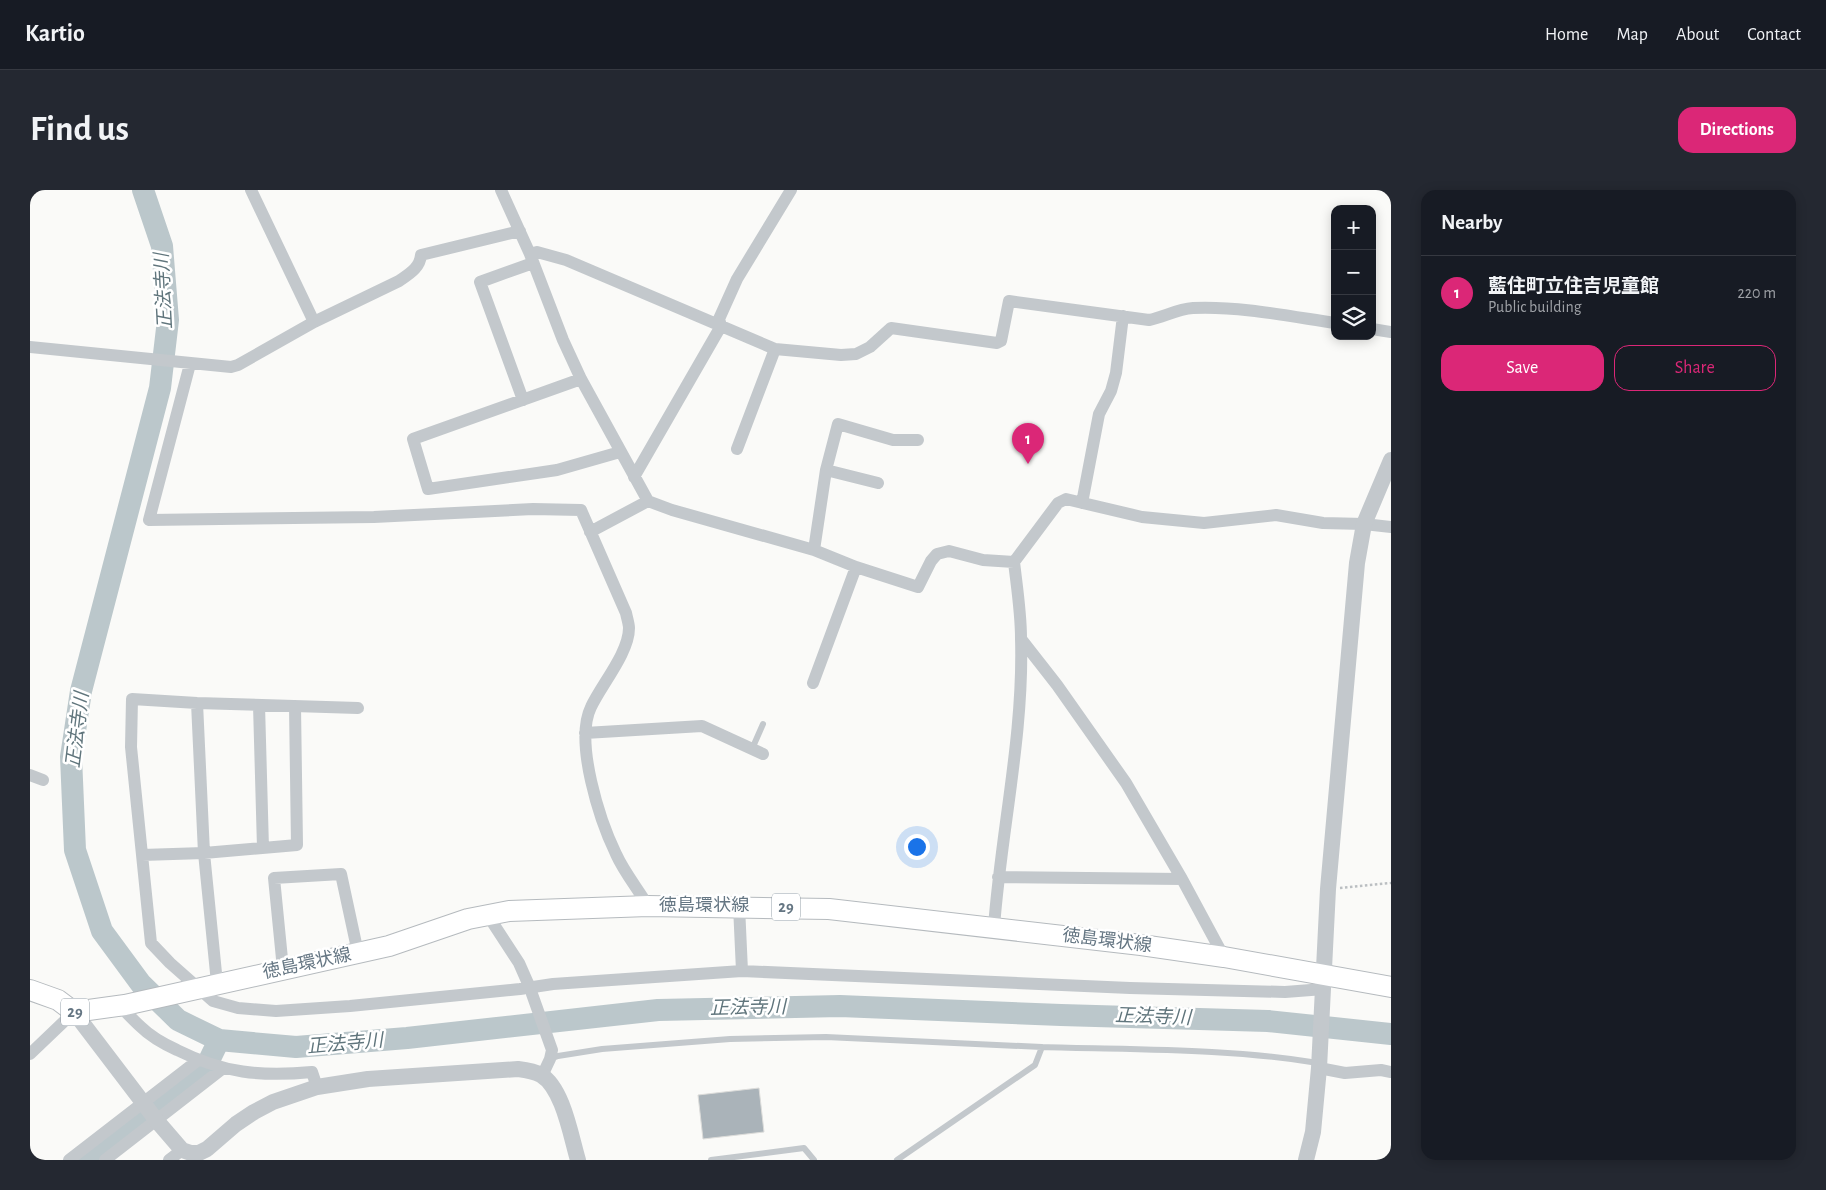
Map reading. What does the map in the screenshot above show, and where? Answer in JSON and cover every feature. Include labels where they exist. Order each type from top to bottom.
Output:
[{"type":"main road","name":"徳島環状線","points":[[74,1012],[122,1005],[389,946],[487,914],[533,910],[648,906],[739,906],[829,909],[994,927],[1224,957],[1324,987],[1391,987]]},
{"type":"main road","name":"29","points":[[30,990],[58,1000],[74,1012]]},
{"type":"street","points":[[252,190],[314,322]]},
{"type":"street","points":[[501,190],[532,259],[581,379],[648,501],[672,510],[814,550],[856,567],[918,587],[931,561],[937,554],[949,551],[983,560],[1014,562]]},
{"type":"street","points":[[634,477],[721,326],[720,318],[737,279],[790,190]]},
{"type":"street","points":[[30,347],[187,364],[224,367],[238,365],[314,322],[399,281],[412,272],[420,261],[421,255],[520,231]]},
{"type":"street","points":[[523,400],[480,282],[532,259],[537,252],[566,260],[775,349],[841,356],[856,354],[870,346],[890,328],[997,343],[1001,341],[1009,301],[1149,320],[1162,318],[1178,310],[1219,309],[1259,312],[1331,323]]},
{"type":"street","points":[[1082,504],[1099,414],[1111,391],[1116,373],[1122,316]]},
{"type":"street","points":[[1376,330],[1391,332]]},
{"type":"street","points":[[737,449],[775,349]]},
{"type":"street","points":[[187,364],[149,520],[374,518],[533,509],[581,510],[626,613],[629,629],[627,640],[614,669],[590,708],[585,733],[588,770],[616,855],[648,906]]},
{"type":"street","points":[[581,379],[413,439],[428,489],[557,470],[620,452]]},
{"type":"street","points":[[814,550],[826,470],[838,424],[893,440],[918,440]]},
{"type":"street","points":[[1306,1160],[1313,1132],[1320,1062],[1328,889],[1357,562],[1364,524],[1391,460]]},
{"type":"street","points":[[826,470],[878,483]]},
{"type":"street","points":[[994,927],[998,877],[1014,764],[1020,687],[1020,604],[1014,562],[1058,503],[1066,499],[1142,517],[1204,523],[1276,515],[1323,522],[1391,527]]},
{"type":"street","points":[[590,532],[648,501]]},
{"type":"street","points":[[813,683],[856,567]]},
{"type":"street","points":[[1021,639],[1057,685],[1126,783],[1182,879],[1224,957]]},
{"type":"street","points":[[358,708],[132,699],[131,747],[152,943],[170,963],[200,987],[213,1001],[238,1008],[276,1011],[531,991],[554,984],[742,972],[1130,988],[1285,992],[1324,987]]},
{"type":"street","points":[[197,703],[204,852],[200,987]]},
{"type":"street","points":[[259,705],[263,848]]},
{"type":"street","points":[[142,854],[204,852],[297,845],[296,706]]},
{"type":"street","points":[[585,733],[702,726],[757,752]]},
{"type":"street","points":[[30,774],[43,780]]},
{"type":"street","points":[[283,969],[274,878],[341,874],[358,953]]},
{"type":"street","points":[[998,877],[1182,879]]},
{"type":"street","points":[[739,906],[742,972]]},
{"type":"street","points":[[487,914],[519,962],[531,991],[551,1055],[542,1076]]},
{"type":"street","points":[[122,1005],[142,1028],[154,1037],[199,1061],[219,1068],[254,1074],[312,1072],[317,1087]]},
{"type":"street","points":[[30,1054],[74,1012],[151,1112],[176,1155],[199,1153],[207,1149],[236,1124],[254,1112],[273,1102],[317,1087],[368,1079],[518,1069],[531,1071],[542,1076],[551,1085],[559,1098],[578,1160]]},
{"type":"street","points":[[105,1160],[199,1061]]},
{"type":"street","points":[[1320,1062],[1345,1073],[1381,1070],[1391,1072]]},
{"type":"street","points":[[69,1160],[151,1112],[219,1068]]},
{"type":"lane","points":[[757,752],[763,724]]},
{"type":"lane","points":[[551,1055],[558,1056],[602,1049],[739,1039],[826,1038],[1219,1052],[1275,1056],[1320,1062]]},
{"type":"lane","points":[[897,1160],[1035,1065],[1042,1047]]},
{"type":"lane","points":[[712,1160],[804,1148],[814,1160]]},
{"type":"path","points":[[1328,889],[1391,883]]},
{"type":"building","points":[[759,1088],[764,1132],[703,1139],[698,1095]]},
{"type":"waterway","name":"正法寺川","points":[[143,190],[162,246],[168,320],[160,388],[81,691],[71,757],[75,850],[102,931],[141,984],[178,1020],[219,1040],[296,1047],[407,1038],[658,1010],[840,1006],[1268,1021],[1391,1034]]},
{"type":"waterway","points":[[86,1160],[203,1073],[219,1040]]},
{"type":"place","name":"藍住町立住吉児童館","points":[[1028,464]]}]
